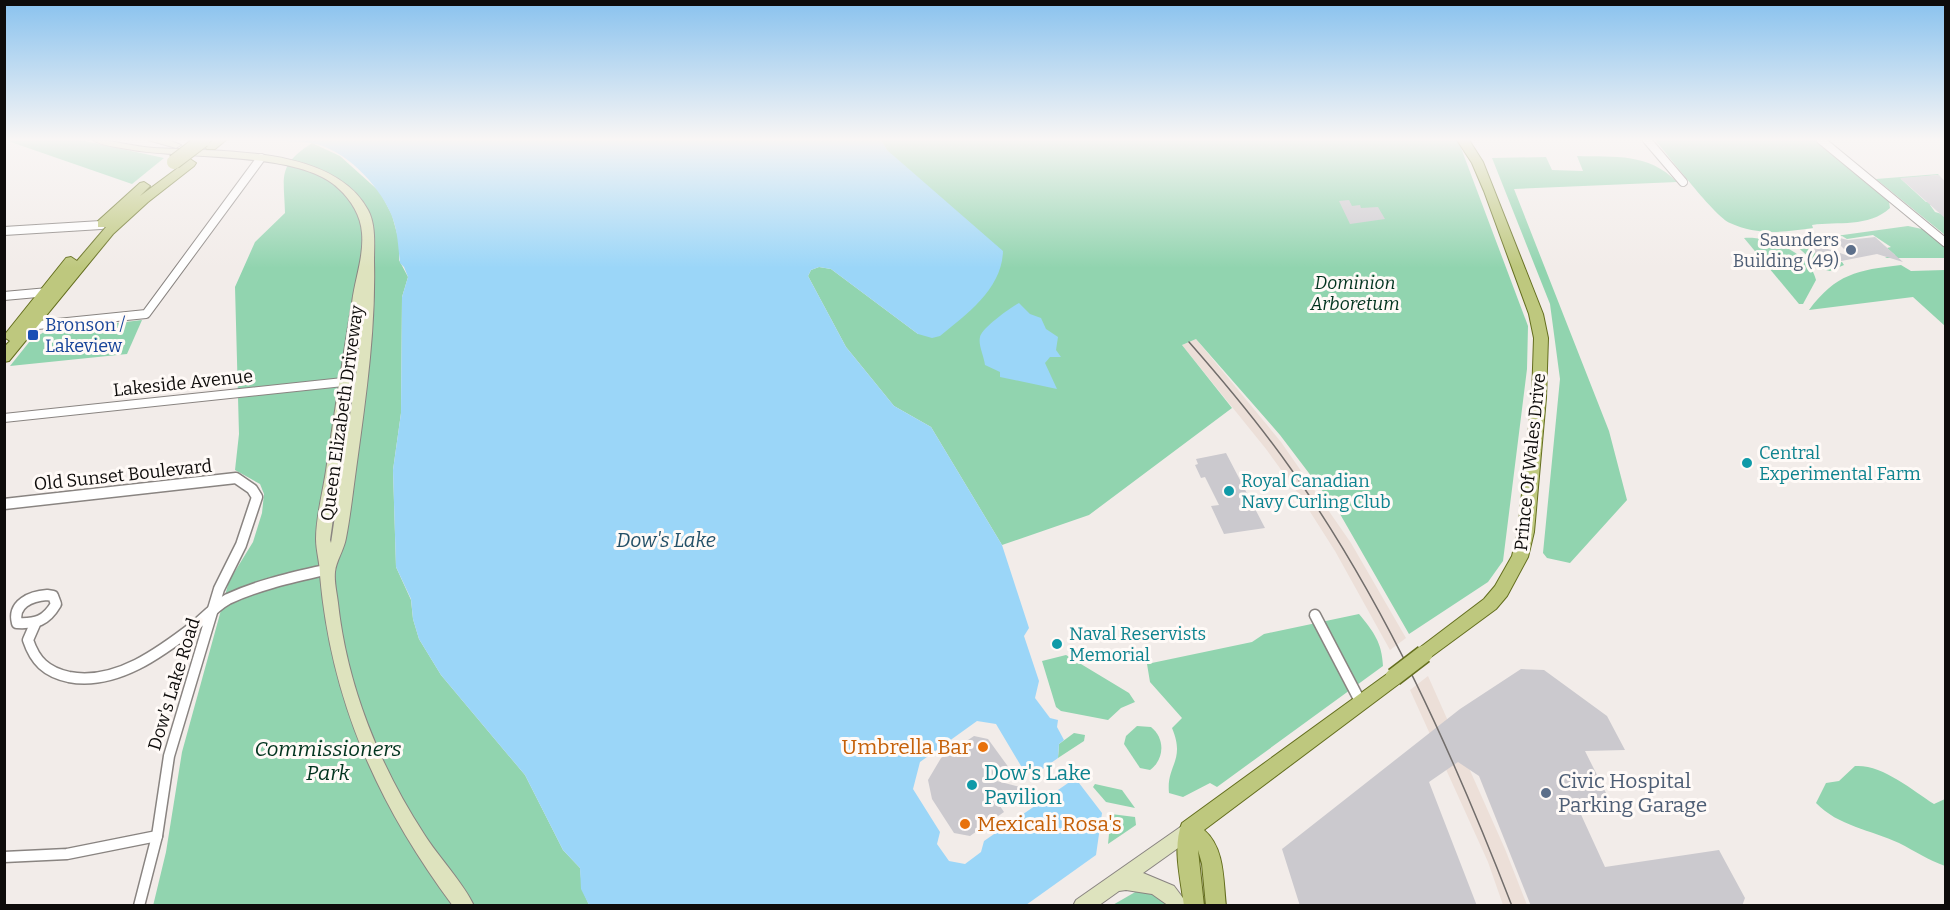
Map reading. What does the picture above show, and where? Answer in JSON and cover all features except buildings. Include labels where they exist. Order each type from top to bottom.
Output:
[{"type":"main road","points":[[4,357],[45,292],[101,225],[148,182]]},
{"type":"main road","points":[[4,343],[25,326],[60,291],[109,231],[165,182]]},
{"type":"main road","name":"Queen Elizabeth Driveway","points":[[329,568],[339,540],[362,380],[369,302],[368,230],[363,211],[353,196],[337,182]]},
{"type":"main road","name":"Prince Of Wales Drive","points":[[1189,830],[1484,609],[1501,591],[1520,556],[1526,532],[1539,398],[1541,338],[1536,314],[1512,245],[1486,182]]},
{"type":"main road","name":"Queen Elizabeth Driveway","points":[[368,258],[358,299],[324,540],[329,568],[332,620],[355,715],[371,759],[399,813],[435,868],[465,906]]},
{"type":"main road","points":[[1082,906],[1189,830]]},
{"type":"main road","points":[[1189,830],[1188,855],[1194,906]]},
{"type":"main road","points":[[1189,830],[1206,844],[1212,864],[1216,906]]},
{"type":"main road","points":[[1115,883],[1128,881],[1151,884],[1163,889],[1180,906]]},
{"type":"street","points":[[25,326],[146,314],[241,182]]},
{"type":"street","points":[[1873,182],[1946,243]]},
{"type":"street","points":[[4,231],[101,225]]},
{"type":"street","points":[[4,296],[60,291]]},
{"type":"street","name":"Lakeside Avenue","points":[[6,418],[362,380]]},
{"type":"street","name":"Old Sunset Boulevard","points":[[4,504],[236,478],[244,483]]},
{"type":"street","name":"Dow's Lake Road","points":[[139,906],[157,836],[169,756],[219,589],[232,568],[255,508],[257,497],[244,483]]},
{"type":"street","points":[[35,624],[28,640],[35,660],[60,675],[80,679],[111,674],[137,665],[170,645],[227,600],[252,590],[329,568]]},
{"type":"street","points":[[1315,615],[1361,703]]},
{"type":"street","points":[[4,857],[67,854],[157,836]]},
{"type":"shaded area","points":[[1196,339],[1281,442],[1351,543],[1406,638],[1390,650],[1335,551],[1300,496],[1266,449],[1182,345]]},
{"type":"shaded area","points":[[1428,676],[1505,849],[1527,905],[1503,905],[1488,862],[1410,690]]},
{"type":"green space","name":"Commissioners Park","points":[[284,182],[369,182],[380,192],[392,215],[399,241],[399,260],[408,277],[402,297],[401,413],[393,470],[396,567],[411,600],[413,619],[419,639],[441,675],[525,775],[563,850],[580,868],[582,889],[589,905],[153,906],[166,852],[182,752],[229,581],[253,542],[262,513],[264,494],[260,484],[235,470],[239,434],[235,287],[255,242],[285,213]]},
{"type":"green space","name":"Dominion Arboretum","points":[[892,182],[1474,182],[1528,326],[1527,369],[1503,561],[1488,582],[1409,634],[1340,514],[1280,435],[1196,339],[1182,345],[1232,408],[1089,515],[1002,545],[931,427],[894,406],[846,347],[808,276],[811,270],[819,267],[831,269],[918,334]]},
{"type":"green space","points":[[1502,182],[1666,182],[1514,189],[1609,431],[1627,500],[1570,563],[1547,558],[1543,553],[1560,379],[1550,304]]},
{"type":"green space","points":[[1690,182],[1865,182],[1889,202],[1890,208],[1872,219],[1863,221],[1812,225],[1813,228],[1782,232],[1751,230],[1730,223],[1723,218]]},
{"type":"green space","points":[[1880,182],[1905,182],[1926,202],[1945,200],[1930,205],[1935,212],[1945,215],[1945,235]]},
{"type":"green space","points":[[1908,226],[1922,229],[1945,247],[1945,258],[1887,258],[1885,257],[1895,255],[1887,248],[1891,247],[1873,235],[1847,239],[1842,236],[1832,238],[1834,241],[1808,245],[1826,264],[1842,262],[1844,265],[1830,271],[1822,269],[1792,242]]},
{"type":"green space","points":[[1744,238],[1776,243],[1805,261],[1816,280],[1803,304],[1799,304]]},
{"type":"green space","points":[[1901,265],[1911,271],[1945,270],[1945,326],[1913,297],[1809,310],[1838,281],[1860,272]]},
{"type":"green space","points":[[142,320],[127,354],[10,366],[30,341],[44,332]]},
{"type":"green space","points":[[1359,614],[1376,638],[1383,666],[1217,787],[1210,783],[1183,797],[1169,793],[1170,776],[1177,748],[1172,728],[1182,718],[1150,682],[1147,664],[1252,642],[1264,634]]},
{"type":"green space","points":[[1066,655],[1129,693],[1135,702],[1121,708],[1108,720],[1061,711],[1056,707],[1042,661]]},
{"type":"green space","points":[[1137,726],[1151,727],[1161,743],[1161,754],[1150,770],[1140,768],[1124,744],[1126,736]]},
{"type":"green space","points":[[1074,733],[1085,735],[1084,741],[1058,758],[1059,744]]},
{"type":"green space","points":[[1855,766],[1865,766],[1886,773],[1934,804],[1945,799],[1945,866],[1899,843],[1834,817],[1816,803],[1826,783],[1839,781]]},
{"type":"green space","points":[[1095,784],[1122,790],[1135,808],[1106,802],[1093,787]]},
{"type":"green space","points":[[1111,814],[1135,817],[1136,825],[1108,844]]},
{"type":"green space","points":[[1137,891],[1148,891],[1169,906],[1111,906]]},
{"type":"water","name":"Dow's Lake","points":[[371,182],[924,182],[1003,251],[997,277],[990,289],[972,309],[940,336],[932,338],[918,334],[831,269],[819,267],[811,270],[808,276],[846,347],[894,406],[931,427],[1002,545],[1029,628],[1024,636],[1039,681],[1035,698],[1050,718],[1058,720],[1057,727],[1064,740],[1059,744],[1058,758],[1037,773],[1024,771],[996,724],[977,721],[920,762],[913,789],[940,832],[937,844],[949,861],[965,864],[981,852],[984,841],[1071,781],[1079,783],[1102,813],[1096,855],[1026,905],[589,905],[581,889],[580,868],[563,850],[525,775],[441,675],[419,639],[413,619],[411,599],[396,567],[393,470],[401,413],[402,297],[408,277],[400,263],[391,214]]},
{"type":"water","points":[[1019,303],[1030,314],[1041,318],[1046,329],[1058,337],[1056,350],[1061,357],[1050,357],[1045,363],[1057,389],[1000,377],[1000,372],[985,365],[980,343],[982,333],[997,318]]},
{"type":"tram line","points":[[1189,342],[1242,404],[1291,469],[1357,573],[1415,681],[1466,793],[1512,906]]},
{"type":"place","name":"Saunders Building (49)","points":[[1851,250]]},
{"type":"place","name":"Bronson / Lakeview","points":[[33,335]]},
{"type":"place","name":"Central Experimental Farm","points":[[1747,463]]},
{"type":"place","name":"Royal Canadian Navy Curling Club","points":[[1229,491]]},
{"type":"place","name":"Naval Reservists Memorial","points":[[1057,644]]},
{"type":"place","name":"Umbrella Bar","points":[[983,747]]},
{"type":"place","name":"Dow's Lake Pavilion","points":[[972,785]]},
{"type":"place","name":"Civic Hospital Parking Garage","points":[[1546,793]]},
{"type":"place","name":"Mexicali Rosa's","points":[[965,824]]}]
